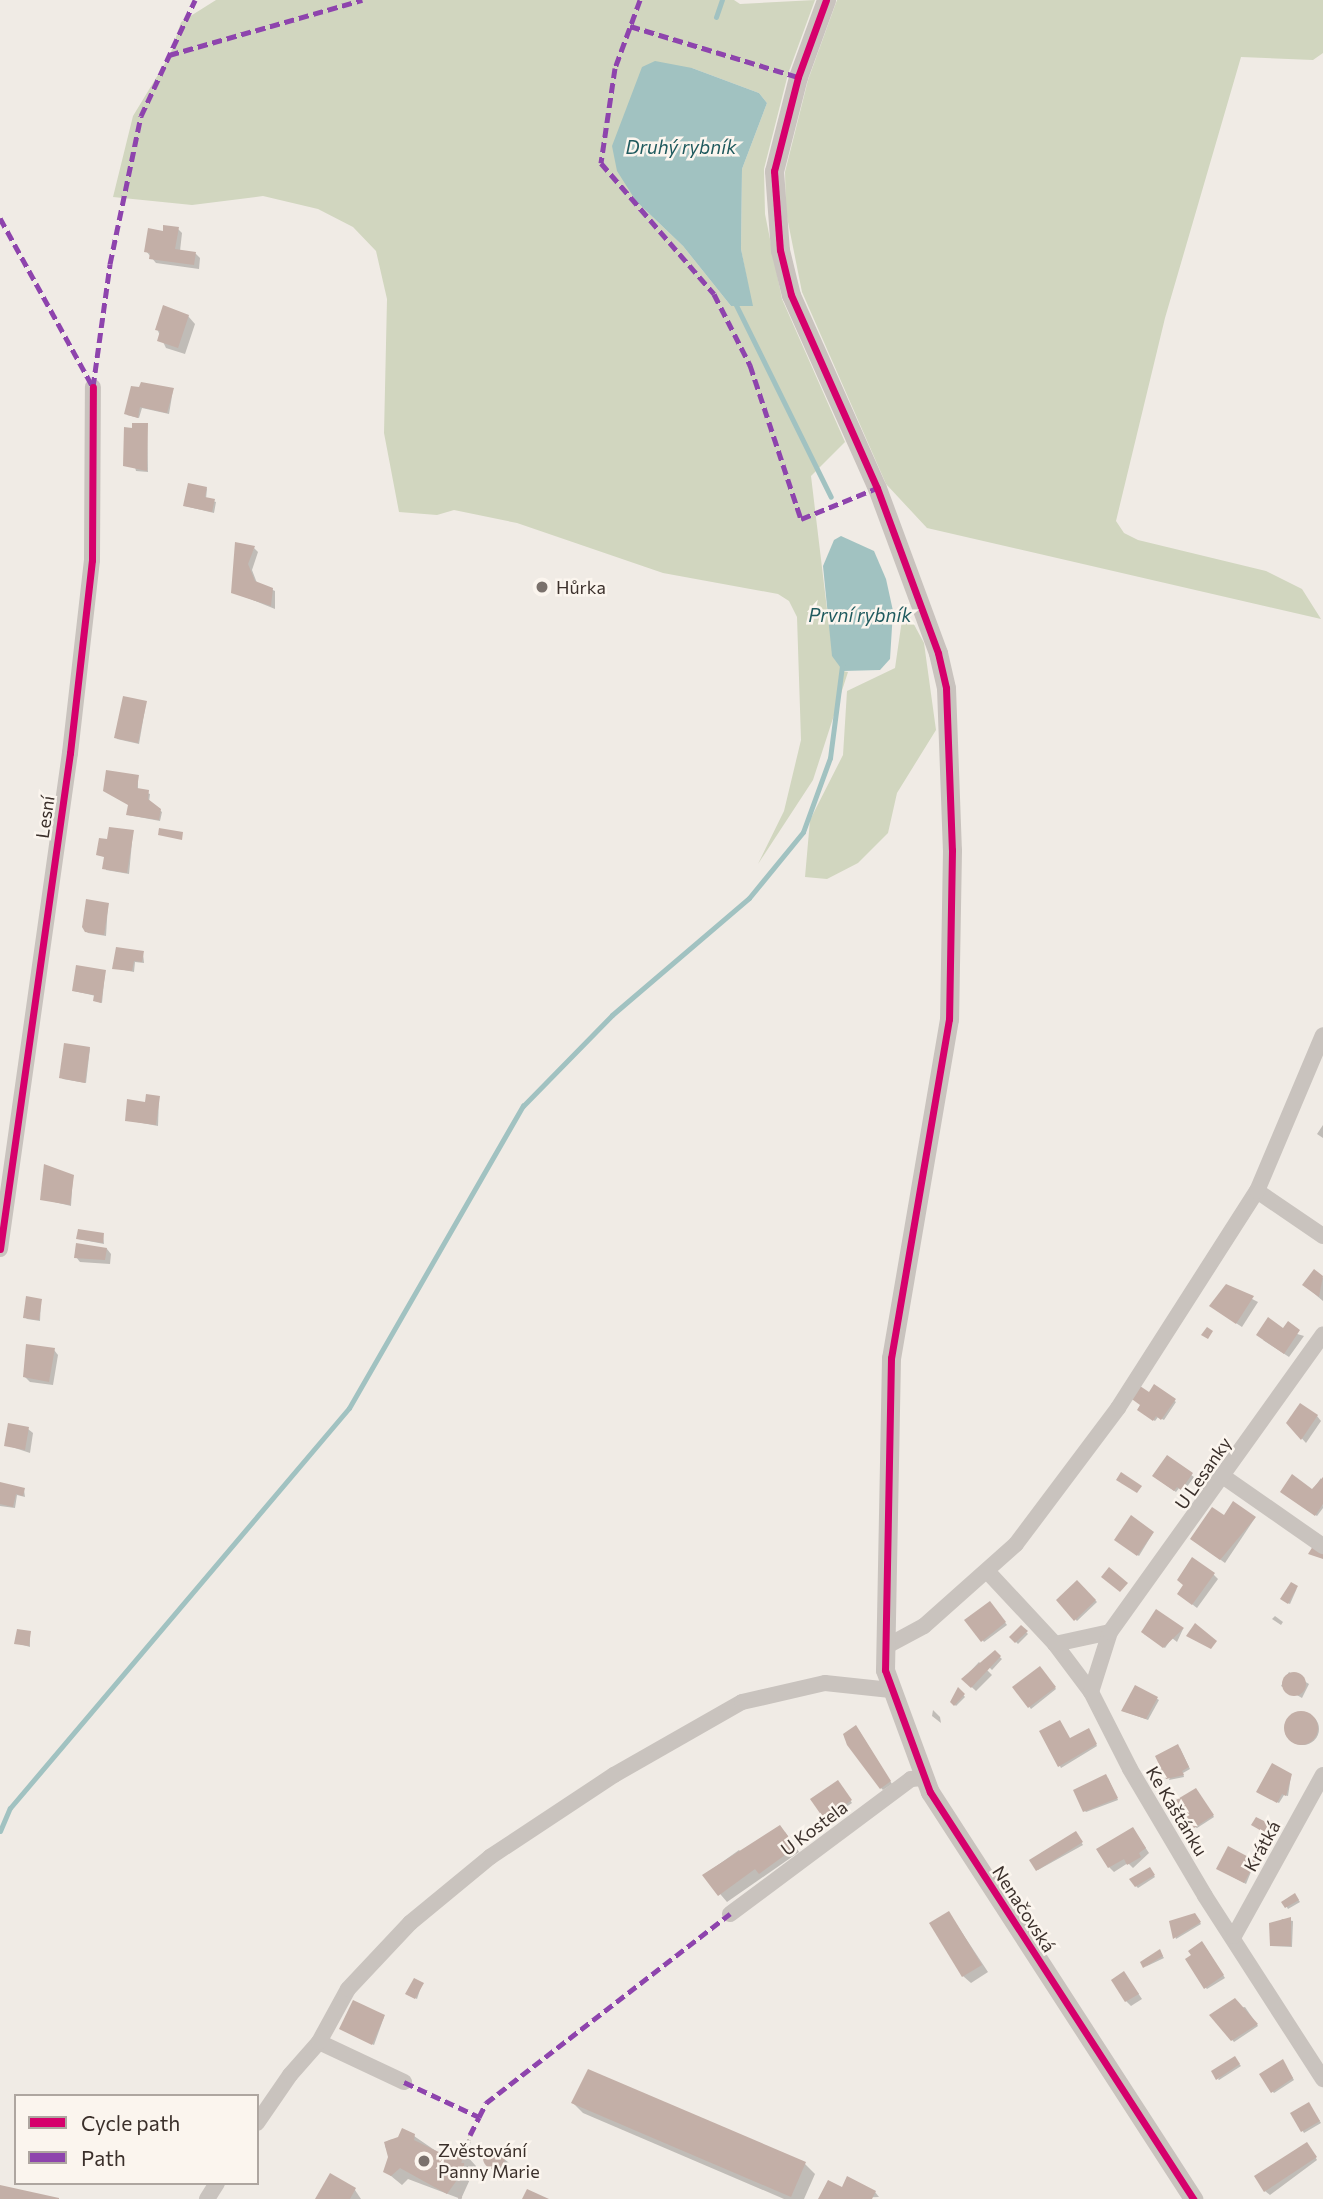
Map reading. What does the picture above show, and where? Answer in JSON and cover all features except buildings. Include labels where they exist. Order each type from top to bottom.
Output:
[{"type":"street","name":"Nenačovská","points":[[826,0],[798,77],[774,171],[780,250],[792,295],[877,488],[938,653],[946,688],[952,850],[949,1019],[891,1358],[885,1647],[891,1690],[923,1778],[1193,2199]]},
{"type":"street","name":"Lesní","points":[[0,1249],[70,753],[92,560],[93,387]]},
{"type":"street","points":[[885,1647],[924,1626],[1016,1544],[1118,1408],[1257,1191],[1323,1035]]},
{"type":"street","points":[[1257,1191],[1323,1236]]},
{"type":"street","name":"U Lesanky","points":[[1091,1692],[1110,1632],[1224,1477],[1323,1334]]},
{"type":"street","points":[[1224,1477],[1323,1546]]},
{"type":"street","name":"Ke Kaštánku","points":[[987,1571],[1055,1644],[1091,1692],[1130,1769],[1323,2079]]},
{"type":"street","points":[[1055,1644],[1110,1632]]},
{"type":"street","points":[[259,2120],[290,2075],[320,2042],[348,1989],[410,1923],[489,1857],[614,1775],[742,1702],[825,1682],[891,1690]]},
{"type":"street","name":"Krátká","points":[[1234,1936],[1323,1775]]},
{"type":"street","name":"U Kostela","points":[[730,1914],[911,1779],[923,1778]]},
{"type":"street","points":[[320,2042],[404,2082]]},
{"type":"path","points":[[460,2199],[458,2184],[470,2135]]},
{"type":"green space","points":[[216,0],[734,0],[740,4],[815,0],[788,74],[764,169],[765,214],[782,299],[845,442],[811,476],[827,609],[842,671],[848,672],[813,780],[758,864],[784,811],[801,740],[797,617],[789,601],[778,594],[663,573],[517,523],[454,510],[437,515],[399,512],[384,433],[387,299],[376,251],[353,227],[318,209],[263,196],[192,205],[113,197],[133,116],[170,55],[181,22]],"holes":[[[692,68],[759,93],[767,103],[742,169],[741,249],[752,306],[731,306],[683,246],[636,201]]]},
{"type":"green space","points":[[837,0],[1323,0],[1323,53],[1313,60],[1241,57],[1165,318],[1116,521],[1124,533],[1138,540],[1266,571],[1302,589],[1321,619],[927,528],[886,484],[802,292],[786,212],[785,172],[808,80]]},
{"type":"green space","points":[[904,606],[924,643],[936,730],[897,793],[888,833],[858,863],[827,879],[805,877],[810,820],[843,755],[847,691],[895,668]]},
{"type":"water","name":"Druhý rybník","points":[[655,61],[692,68],[759,93],[767,103],[742,169],[741,249],[753,306],[731,306],[683,246],[636,201],[617,171],[612,146],[642,67]]},
{"type":"water","name":"První rybník","points":[[841,536],[874,551],[886,579],[893,611],[890,659],[880,670],[843,671],[832,656],[823,566],[834,540]]},
{"type":"waterway","points":[[716,17],[722,0]]},
{"type":"waterway","points":[[735,303],[831,497]]},
{"type":"waterway","points":[[0,1831],[10,1808],[349,1408],[523,1106],[612,1015],[749,898],[803,832],[830,758],[842,665]]},
{"type":"marked path","points":[[93,387],[110,264],[141,116],[195,0]]},
{"type":"marked path","points":[[169,55],[362,0]]},
{"type":"marked path","points":[[640,0],[615,68],[601,163],[714,294],[750,365],[801,519],[877,488]]},
{"type":"marked path","points":[[630,26],[798,77]]},
{"type":"marked path","points":[[0,218],[93,387]]},
{"type":"marked path","points":[[404,2082],[479,2117],[486,2103],[730,1914]]},
{"type":"marked path","points":[[470,2135],[479,2117]]},
{"type":"cycle path","points":[[826,0],[798,77],[774,171],[780,250],[791,295],[877,488],[938,653],[946,688],[952,850],[949,1019],[891,1358],[885,1670],[930,1792],[1193,2199]]},
{"type":"cycle path","points":[[0,1249],[70,753],[92,560],[93,387]]},
{"type":"place","name":"Hůrka","points":[[542,587]]},
{"type":"place","name":"Zvěstování Panny Marie","points":[[424,2161]]}]
